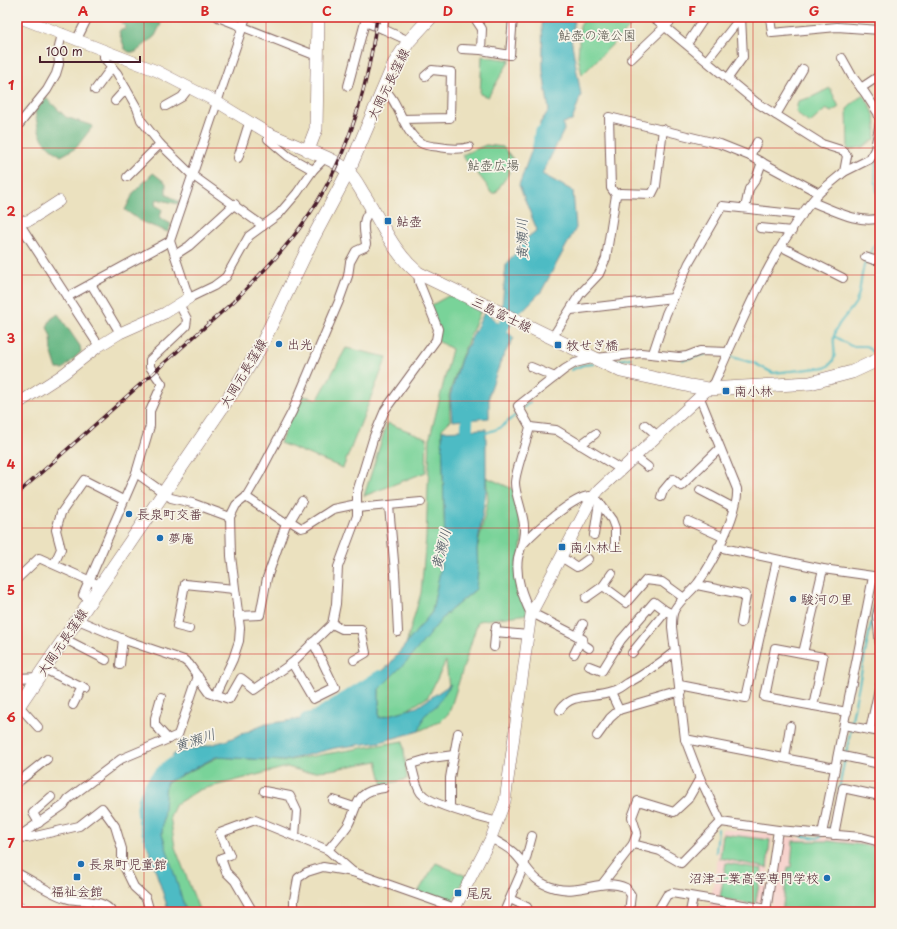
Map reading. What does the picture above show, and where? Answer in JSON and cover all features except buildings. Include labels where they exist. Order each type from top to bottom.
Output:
[{"type":"main road","points":[[308,150],[316,129],[318,17]]},
{"type":"main road","name":"大岡元長窪線","points":[[18,707],[92,599],[95,583],[164,491],[236,387],[261,346],[313,238],[348,172],[394,64],[409,41],[431,17]]},
{"type":"main road","name":"三島富士線","points":[[308,150],[348,172],[373,209],[391,243],[403,260],[418,273],[602,361],[633,374],[704,394],[810,383],[852,372],[880,359]]},
{"type":"main road","points":[[17,908],[24,912]]},
{"type":"street","points":[[18,17],[157,71],[217,102],[250,123],[308,150]]},
{"type":"street","points":[[77,39],[88,17]]},
{"type":"street","points":[[218,17],[317,56]]},
{"type":"street","points":[[17,579],[39,558],[95,583],[123,500],[136,473],[150,426],[150,411],[162,384],[150,367],[150,360],[186,326],[187,319],[184,301],[175,255],[170,241],[246,17]]},
{"type":"street","points":[[383,29],[385,17]]},
{"type":"street","points":[[474,17],[482,29],[481,50]]},
{"type":"street","points":[[462,49],[481,50],[510,55],[513,17]]},
{"type":"street","points":[[653,17],[707,60],[757,103],[822,144],[844,151],[847,156],[844,172]]},
{"type":"street","points":[[631,59],[675,17]]},
{"type":"street","points":[[687,44],[705,17]]},
{"type":"street","points":[[707,60],[741,17]]},
{"type":"street","points":[[728,78],[743,57],[741,17]]},
{"type":"street","points":[[770,17],[772,33],[838,27],[880,30]]},
{"type":"street","points":[[348,86],[358,53],[365,20],[409,41]]},
{"type":"street","points":[[17,127],[47,90],[56,74],[59,64],[58,52],[62,33]]},
{"type":"street","points":[[104,50],[104,58],[112,67],[126,89],[141,120],[160,144],[192,175],[235,204],[263,226]]},
{"type":"street","points":[[294,912],[294,900],[298,878],[307,872],[323,868],[353,872],[454,910],[491,838],[505,801],[532,614],[561,557],[596,500],[622,470],[715,382],[763,280],[802,215],[812,202],[819,193],[844,172],[870,159],[875,149],[880,121],[878,113],[852,76],[842,58]]},
{"type":"street","points":[[95,90],[112,67]]},
{"type":"street","points":[[776,114],[803,69]]},
{"type":"street","points":[[402,119],[450,118],[451,72],[432,70],[425,76]]},
{"type":"street","points":[[861,88],[876,78]]},
{"type":"street","points":[[166,106],[182,97],[189,88]]},
{"type":"street","points":[[383,88],[391,95],[402,119],[422,144],[459,150],[470,147]]},
{"type":"street","points":[[114,101],[126,89]]},
{"type":"street","points":[[547,335],[571,310],[580,294],[599,274],[606,258],[616,195],[611,188],[609,117],[720,144],[750,156],[819,193]]},
{"type":"street","points":[[238,158],[250,123]]},
{"type":"street","points":[[616,195],[620,192],[652,194],[656,186],[663,129]]},
{"type":"street","points":[[268,132],[268,139],[277,147],[288,156],[313,170]]},
{"type":"street","points":[[750,156],[757,142]]},
{"type":"street","points":[[127,177],[160,144]]},
{"type":"street","points":[[17,404],[62,375],[99,346],[120,333],[165,313],[184,301],[214,286],[226,277],[232,269],[249,236],[278,214],[298,192],[313,170],[325,158]]},
{"type":"street","points":[[745,208],[749,189],[756,179],[762,162]]},
{"type":"street","points":[[59,201],[30,220],[18,223],[99,346]]},
{"type":"street","points":[[812,202],[854,217],[869,220],[880,218]]},
{"type":"street","points":[[175,255],[189,246],[235,204]]},
{"type":"street","points":[[653,353],[673,298],[689,263],[722,206],[802,215]]},
{"type":"street","points":[[216,695],[239,641],[240,628],[231,556],[230,517],[236,505],[246,497],[292,412],[339,301],[348,276],[350,262],[356,251],[365,247],[364,220],[367,213],[373,209]]},
{"type":"street","points":[[760,228],[792,231]]},
{"type":"street","points":[[67,297],[170,241]]},
{"type":"street","points":[[782,247],[842,278]]},
{"type":"street","points":[[865,257],[874,260],[880,258]]},
{"type":"street","points":[[78,620],[123,639],[184,660],[209,692],[229,699],[241,678],[255,689],[292,663],[332,624],[336,604],[338,567],[356,516],[357,492],[366,459],[385,410],[438,335],[438,329],[419,282],[418,273]]},
{"type":"street","points":[[91,284],[120,333]]},
{"type":"street","points":[[571,310],[673,298]]},
{"type":"street","points":[[524,543],[522,511],[515,483],[530,427],[518,406],[575,363],[602,361],[653,353],[687,356],[700,351],[728,352]]},
{"type":"street","points":[[531,367],[555,377]]},
{"type":"street","points":[[632,653],[697,585],[710,565],[723,537],[737,500],[737,490],[720,448],[704,394]]},
{"type":"street","points":[[645,425],[658,436]]},
{"type":"street","points":[[530,427],[556,430],[622,470]]},
{"type":"street","points":[[580,445],[595,434]]},
{"type":"street","points":[[661,497],[663,491],[673,479],[681,486],[720,448]]},
{"type":"street","points":[[635,457],[648,467]]},
{"type":"street","points":[[136,473],[164,491],[171,498],[192,503],[230,517]]},
{"type":"street","points":[[54,564],[61,549],[56,530],[61,513],[84,480],[123,500]]},
{"type":"street","points":[[700,490],[734,508]]},
{"type":"street","points":[[589,648],[579,639],[532,614],[521,593],[518,573],[518,558],[524,543],[540,526],[571,504],[588,496],[596,500],[612,520],[615,528],[615,547]]},
{"type":"street","points":[[246,497],[288,523],[301,528],[305,527],[333,508],[388,506],[421,502]]},
{"type":"street","points":[[594,535],[596,500]]},
{"type":"street","points":[[238,616],[260,614],[267,578],[288,523],[302,501]]},
{"type":"street","points":[[388,506],[395,572],[398,632]]},
{"type":"street","points":[[688,521],[723,537]]},
{"type":"street","points":[[718,547],[823,569],[876,577],[822,834]]},
{"type":"street","points":[[561,557],[578,567],[588,559]]},
{"type":"street","points":[[597,736],[610,718],[619,710],[680,688],[746,698],[776,560]]},
{"type":"street","points":[[803,653],[823,569]]},
{"type":"street","points":[[586,598],[603,586],[612,573]]},
{"type":"street","points":[[603,586],[626,603],[646,580],[662,582],[684,598]]},
{"type":"street","points":[[189,629],[177,626],[186,584],[234,589]]},
{"type":"street","points":[[697,585],[746,595],[741,623]]},
{"type":"street","points":[[589,666],[602,671],[621,640],[654,602],[670,612]]},
{"type":"street","points":[[880,603],[877,616],[880,645]]},
{"type":"street","points":[[670,612],[685,739],[700,778],[721,822]]},
{"type":"street","points":[[332,624],[342,628],[362,629],[366,653],[354,660]]},
{"type":"street","points":[[574,654],[583,624]]},
{"type":"street","points":[[494,647],[495,629],[529,635]]},
{"type":"street","points":[[64,639],[106,660]]},
{"type":"street","points":[[120,665],[123,639]]},
{"type":"street","points":[[292,663],[312,699],[335,688],[313,642]]},
{"type":"street","points":[[813,706],[823,657],[775,648],[765,697],[813,706],[847,712]]},
{"type":"street","points":[[560,710],[564,704],[576,697],[593,697],[611,693],[655,667],[674,652]]},
{"type":"street","points":[[17,678],[41,673],[83,688],[73,705]]},
{"type":"street","points":[[18,837],[39,823],[121,759],[178,735],[198,676]]},
{"type":"street","points":[[870,730],[880,684]]},
{"type":"street","points":[[611,693],[619,710]]},
{"type":"street","points":[[161,697],[155,718],[155,725],[168,739]]},
{"type":"street","points":[[18,707],[38,727]]},
{"type":"street","points":[[844,725],[880,732]]},
{"type":"street","points":[[785,758],[790,726]]},
{"type":"street","points":[[450,807],[450,778],[458,733]]},
{"type":"street","points":[[685,739],[835,768]]},
{"type":"street","points":[[454,755],[431,758],[411,764],[418,787],[422,794],[429,799],[450,807],[498,822]]},
{"type":"street","points":[[838,755],[880,764]]},
{"type":"street","points":[[17,783],[47,759]]},
{"type":"street","points":[[603,883],[634,844],[637,833],[632,817],[638,801],[674,812],[688,799],[700,778]]},
{"type":"street","points":[[328,850],[346,828],[354,807],[366,793],[373,789],[384,788]]},
{"type":"street","points":[[834,835],[843,788],[880,796]]},
{"type":"street","points":[[264,791],[290,796],[297,811],[295,836]]},
{"type":"street","points":[[39,823],[33,813],[50,797]]},
{"type":"street","points":[[333,800],[354,807]]},
{"type":"street","points":[[18,837],[27,838],[79,826],[102,808],[115,826],[122,849],[122,862],[134,887],[146,898],[150,912]]},
{"type":"street","points":[[252,912],[235,881],[226,872],[221,858],[230,855],[220,833],[255,820],[328,850],[353,872]]},
{"type":"street","points":[[721,822],[778,830],[861,837],[880,842]]},
{"type":"street","points":[[634,844],[660,851],[681,863],[721,822]]},
{"type":"street","points":[[657,912],[667,894],[672,893],[767,911],[778,830]]},
{"type":"street","points":[[504,912],[524,866],[532,836]]},
{"type":"street","points":[[491,838],[512,851],[533,878],[555,888],[578,890],[603,883],[626,888],[631,895],[629,912]]},
{"type":"street","points":[[17,873],[57,895],[69,899],[98,902],[112,912]]},
{"type":"street","points":[[690,912],[693,897]]},
{"type":"street","points":[[510,900],[528,907],[529,912]]},
{"type":"shaded area","name":"沼津工業高等専門学校","points":[[722,829],[773,834],[763,912],[709,910]]},
{"type":"shaded area","name":"沼津工業高等専門学校","points":[[781,836],[817,840],[821,837],[861,840],[880,845],[880,912],[770,912]]},
{"type":"green space","points":[[123,17],[156,17],[161,24],[155,36],[136,52],[129,52],[125,49],[119,32],[121,29],[124,30],[126,27],[122,23]]},
{"type":"green space","name":"鮎壺の滝公園","points":[[586,17],[640,17],[582,75],[578,57],[580,26]]},
{"type":"green space","points":[[482,56],[510,60],[488,97],[480,94]]},
{"type":"green space","points":[[830,88],[839,107],[831,112],[826,109],[810,123],[802,118],[796,111],[798,101],[812,97]]},
{"type":"green space","points":[[863,94],[874,115],[876,126],[875,139],[863,147],[849,150],[847,109]]},
{"type":"green space","points":[[46,98],[66,117],[93,126],[76,148],[61,156],[45,142],[39,132],[35,111]]},
{"type":"green space","name":"鮎壺広場","points":[[486,145],[503,147],[513,159],[509,174],[496,193],[491,193],[489,188],[462,155]]},
{"type":"green space","points":[[153,173],[166,183],[166,194],[179,202],[178,204],[157,199],[155,205],[162,209],[160,218],[171,224],[168,232],[142,222],[125,210],[134,192]]},
{"type":"green space","points":[[448,296],[454,296],[481,310],[461,358],[449,395],[450,421],[442,429],[445,548],[432,612],[406,644],[421,593],[426,537],[430,437],[452,349],[436,340],[430,306]]},
{"type":"green space","points":[[58,314],[80,346],[81,352],[63,369],[57,369],[52,353],[51,337],[47,327],[51,319]]},
{"type":"green space","points":[[346,348],[387,357],[343,468],[280,443],[299,395],[318,399]]},
{"type":"green space","points":[[387,423],[427,438],[426,472],[364,496]]},
{"type":"green space","points":[[486,477],[515,490],[522,539],[516,590],[528,614],[478,621],[449,713],[441,721],[419,731],[420,715],[449,688],[446,661],[428,697],[407,710],[379,718],[379,689],[446,614],[476,589],[478,571],[477,549],[488,500]]},
{"type":"green space","points":[[403,741],[407,779],[383,785],[377,761],[330,770],[305,772],[287,767],[199,790],[176,804],[170,816],[175,847],[200,912],[186,912],[161,842],[166,783],[218,757],[284,761]]},
{"type":"green space","points":[[723,834],[770,840],[767,868],[720,858]]},
{"type":"green space","name":"沼津工業高等専門学校","points":[[793,841],[828,841],[880,847],[880,912],[782,912],[788,867],[791,867]]},
{"type":"green space","points":[[436,863],[466,876],[451,904],[418,892]]},
{"type":"green space","points":[[726,863],[762,869],[755,905],[720,898]]},
{"type":"water","points":[[542,17],[575,17],[571,38],[581,95],[572,121],[563,123],[564,130],[542,174],[573,191],[576,228],[541,292],[521,312],[502,306],[506,265],[528,237],[537,230],[519,185],[536,138],[547,128],[559,124],[540,128],[540,123],[549,110],[543,72]]},
{"type":"water","points":[[485,311],[514,338],[502,358],[489,394],[489,418],[452,421],[450,396],[461,359]]},
{"type":"water","points":[[486,429],[486,491],[477,549],[478,571],[476,589],[446,614],[409,659],[379,689],[379,718],[417,707],[451,684],[437,705],[424,716],[419,731],[380,742],[335,748],[284,761],[216,757],[166,783],[162,834],[186,912],[169,912],[146,841],[147,792],[174,754],[225,741],[266,724],[315,717],[366,686],[388,666],[432,612],[445,545],[442,431]]},
{"type":"waterway","name":"黄瀬川","points":[[538,150],[540,133],[557,120],[557,114]]},
{"type":"waterway","points":[[880,155],[877,161],[875,174],[880,208]]},
{"type":"waterway","points":[[868,257],[880,235]]},
{"type":"waterway","points":[[728,356],[754,363],[773,373],[827,367],[831,364],[834,357],[834,336],[838,326],[858,297],[866,260]]},
{"type":"waterway","name":"黄瀬川","points":[[491,337],[503,327],[522,296]]},
{"type":"waterway","points":[[834,336],[851,346],[866,346],[876,355]]},
{"type":"waterway","points":[[683,360],[706,354]]},
{"type":"waterway","points":[[614,361],[631,358]]},
{"type":"waterway","points":[[571,370],[583,365],[594,364]]},
{"type":"waterway","points":[[523,408],[530,402]]},
{"type":"waterway","name":"黄瀬川","points":[[466,446],[468,404]]},
{"type":"waterway","points":[[483,434],[500,428],[518,413]]},
{"type":"waterway","points":[[851,724],[880,579]]},
{"type":"waterway","name":"黄瀬川","points":[[306,719],[315,717],[380,676]]},
{"type":"waterway","points":[[846,754],[851,728]]},
{"type":"waterway","points":[[839,789],[845,758]]},
{"type":"waterway","name":"黄瀬川","points":[[152,843],[145,826],[142,808],[144,800],[151,784],[168,766],[175,762]]},
{"type":"waterway","points":[[826,831],[832,825]]},
{"type":"waterway","points":[[716,852],[718,829]]},
{"type":"waterway","points":[[802,836],[818,838],[821,836]]},
{"type":"railway","points":[[17,494],[233,302],[270,264],[296,233],[319,199],[332,175],[353,124],[368,71],[377,17]]},
{"type":"place","name":"鮎壺","points":[[388,221]]},
{"type":"place","name":"出光","points":[[279,344]]},
{"type":"place","name":"牧せぎ橋","points":[[558,345]]},
{"type":"place","name":"南小林","points":[[726,391]]},
{"type":"place","name":"長泉町交番","points":[[129,514]]},
{"type":"place","name":"夢庵","points":[[160,538]]},
{"type":"place","name":"南小林上","points":[[562,547]]},
{"type":"place","name":"駿河の里","points":[[793,599]]},
{"type":"place","name":"長泉町児童館","points":[[81,864]]},
{"type":"place","name":"福祉会館","points":[[77,877]]},
{"type":"place","name":"沼津工業高等専門学校","points":[[827,878]]},
{"type":"place","name":"尾尻","points":[[458,893]]}]
